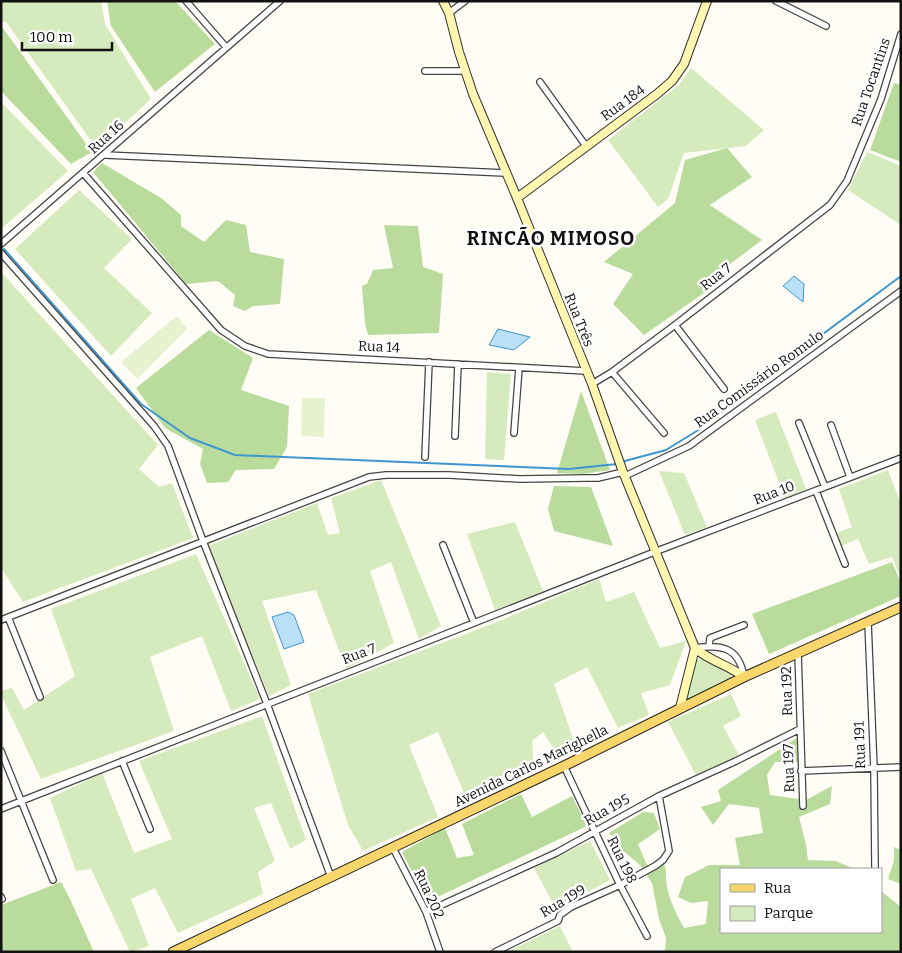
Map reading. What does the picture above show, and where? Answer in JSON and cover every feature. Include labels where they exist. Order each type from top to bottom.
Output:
[{"type":"main road","name":"Rua Três","points":[[443,1],[450,13],[465,71],[592,384],[624,474],[695,648]]},
{"type":"main road","name":"Rua 184","points":[[517,198],[672,80],[684,64],[707,1]]},
{"type":"main road","name":"Avenida Carlos Marighella","points":[[173,952],[564,766],[744,677],[901,607]]},
{"type":"main road","points":[[695,648],[701,654],[736,671],[744,677]]},
{"type":"main road","points":[[680,708],[695,648]]},
{"type":"street","points":[[186,1],[226,46]]},
{"type":"street","name":"Rua 16","points":[[1,244],[84,174],[226,46],[280,1]]},
{"type":"street","points":[[450,13],[465,1]]},
{"type":"street","points":[[776,1],[826,26]]},
{"type":"street","name":"Rua Tocantins","points":[[847,181],[881,99],[901,34]]},
{"type":"street","points":[[425,71],[465,71]]},
{"type":"street","points":[[540,82],[586,146]]},
{"type":"street","points":[[105,155],[505,173]]},
{"type":"street","name":"Rua 14","points":[[84,174],[222,330],[245,346],[268,354],[586,371]]},
{"type":"street","name":"Rua 7","points":[[592,384],[612,372],[676,325],[830,205],[847,181]]},
{"type":"street","points":[[1,253],[165,440],[267,704],[331,877]]},
{"type":"street","name":"Rua Comissário Romulo","points":[[4,618],[377,476],[449,475],[520,479],[598,478],[624,474],[689,446],[901,291]]},
{"type":"street","points":[[676,325],[724,389]]},
{"type":"street","points":[[424,457],[429,362]]},
{"type":"street","points":[[455,436],[458,364]]},
{"type":"street","points":[[514,433],[519,368]]},
{"type":"street","points":[[612,372],[664,433]]},
{"type":"street","points":[[799,422],[824,487]]},
{"type":"street","points":[[831,425],[850,477]]},
{"type":"street","name":"Rua 10","points":[[657,551],[901,458]]},
{"type":"street","points":[[816,490],[845,564]]},
{"type":"street","points":[[443,545],[474,622]]},
{"type":"street","name":"Rua 7","points":[[1,809],[657,551]]},
{"type":"street","points":[[4,618],[40,697]]},
{"type":"street","name":"Rua 191","points":[[868,622],[874,769],[875,868]]},
{"type":"street","points":[[709,646],[710,638],[744,625]]},
{"type":"street","points":[[695,648],[720,647],[733,653],[742,663],[744,677]]},
{"type":"street","name":"Rua 192","points":[[798,652],[800,729]]},
{"type":"street","name":"Rua 197","points":[[800,729],[803,806]]},
{"type":"street","name":"Rua 195","points":[[426,912],[556,853],[659,796],[800,729]]},
{"type":"street","points":[[1,751],[53,880]]},
{"type":"street","points":[[122,761],[150,829]]},
{"type":"street","name":"Rua 198","points":[[564,766],[594,832],[647,936]]},
{"type":"street","points":[[802,771],[901,767]]},
{"type":"street","points":[[620,885],[655,866],[669,851],[659,796]]},
{"type":"street","name":"Rua 202","points":[[393,848],[426,912],[440,952]]},
{"type":"street","name":"Rua 199","points":[[494,952],[558,921],[560,915],[571,907],[620,885]]},
{"type":"green space","points":[[1,1],[101,1],[105,24],[151,99],[97,149],[6,22],[1,21]]},
{"type":"green space","points":[[107,1],[175,1],[215,44],[155,92],[111,26]]},
{"type":"green space","points":[[1,27],[92,152],[71,164],[1,91]]},
{"type":"green space","points":[[691,68],[764,130],[746,146],[684,153],[668,199],[658,207],[608,140],[679,85]]},
{"type":"green space","points":[[894,83],[901,85],[901,162],[870,150]]},
{"type":"green space","points":[[1,102],[68,171],[1,229]]},
{"type":"green space","points":[[727,148],[752,177],[710,205],[762,240],[706,282],[711,288],[644,335],[613,304],[633,274],[604,262],[675,203],[685,160]]},
{"type":"green space","points":[[867,152],[901,166],[901,225],[848,190]]},
{"type":"green space","points":[[102,163],[161,198],[181,215],[181,226],[204,242],[226,220],[246,225],[250,252],[284,259],[280,304],[253,306],[245,311],[233,306],[235,295],[218,281],[186,284],[93,172]]},
{"type":"green space","points":[[79,190],[132,239],[104,268],[152,313],[111,356],[15,249]]},
{"type":"green space","points":[[384,225],[418,226],[423,267],[443,274],[439,333],[368,335],[365,324],[362,286],[367,284],[373,270],[393,268]]},
{"type":"green space","points":[[1,272],[158,445],[139,469],[159,487],[172,483],[193,538],[23,602],[1,568]]},
{"type":"green space","points":[[177,316],[187,329],[137,379],[121,362]]},
{"type":"green space","points":[[209,330],[253,358],[241,390],[289,406],[287,447],[274,469],[236,470],[228,482],[207,483],[200,464],[203,449],[165,428],[136,388]]},
{"type":"green space","points":[[487,372],[511,374],[504,460],[485,459]]},
{"type":"green space","points":[[581,391],[610,470],[583,474],[557,473]]},
{"type":"green space","points":[[302,398],[325,398],[324,437],[301,436]]},
{"type":"green space","points":[[776,412],[806,489],[785,498],[755,420]]},
{"type":"green space","points":[[888,470],[901,504],[901,578],[892,557],[869,564],[858,539],[841,546],[836,533],[852,527],[839,489]]},
{"type":"green space","points":[[659,471],[684,473],[707,527],[685,535]]},
{"type":"green space","points":[[381,480],[441,626],[419,639],[391,562],[370,571],[394,643],[346,669],[316,590],[262,601],[291,685],[269,696],[208,546],[317,503],[328,535],[340,533],[331,498]]},
{"type":"green space","points":[[554,486],[591,487],[613,546],[554,531],[548,509]]},
{"type":"green space","points":[[515,522],[543,591],[495,610],[467,534]]},
{"type":"green space","points":[[196,554],[260,699],[231,711],[202,636],[150,657],[174,731],[41,779],[1,695],[1,691],[12,688],[24,710],[75,676],[51,609]]},
{"type":"green space","points":[[892,562],[901,583],[901,596],[769,654],[752,614]]},
{"type":"green space","points":[[599,579],[606,602],[634,592],[660,648],[686,641],[670,685],[641,693],[649,715],[618,728],[587,667],[554,684],[576,747],[560,758],[543,732],[532,741],[534,769],[468,802],[438,732],[409,745],[438,817],[363,851],[348,825],[308,694],[497,622]]},
{"type":"green space","points":[[701,658],[730,670],[732,677],[730,680],[718,683],[687,702],[685,699],[695,661]]},
{"type":"green space","points":[[731,694],[741,716],[723,726],[739,755],[696,775],[668,722]]},
{"type":"green space","points":[[262,716],[306,840],[290,849],[271,803],[254,808],[275,861],[258,872],[263,894],[178,933],[155,888],[131,899],[149,946],[130,952],[91,869],[76,871],[50,798],[102,773],[134,853],[172,839],[139,761]]},
{"type":"green space","points":[[800,736],[803,760],[798,765],[797,762],[775,762],[767,775],[770,795],[806,800],[832,786],[830,804],[799,817],[808,860],[836,861],[852,868],[720,868],[720,933],[882,933],[882,892],[901,907],[901,952],[665,952],[666,938],[659,919],[652,883],[640,865],[622,850],[609,833],[643,812],[654,813],[660,829],[638,844],[646,863],[654,871],[662,860],[670,898],[684,928],[706,924],[708,901],[691,903],[678,897],[685,877],[709,865],[740,865],[735,838],[763,833],[759,808],[729,804],[713,825],[701,807],[721,801],[718,790]]},
{"type":"green space","points":[[521,794],[532,817],[572,796],[587,826],[427,902],[402,852],[445,828],[457,858],[474,855],[462,824]]},
{"type":"green space","points":[[590,841],[610,880],[556,909],[534,868]]},
{"type":"green space","points":[[894,847],[901,850],[901,884],[888,879],[894,861]]},
{"type":"green space","points":[[61,882],[94,952],[1,952],[1,905]]},
{"type":"green space","points":[[560,926],[573,952],[507,952]]},
{"type":"water","points":[[794,276],[804,284],[803,302],[783,286]]},
{"type":"water","points":[[498,329],[530,337],[514,350],[489,345]]},
{"type":"water","points":[[288,612],[294,615],[304,642],[284,649],[272,617]]},
{"type":"waterway","points":[[4,249],[141,404],[190,438],[235,455],[569,469],[617,464]]},
{"type":"waterway","points":[[621,462],[666,450],[700,429],[749,389],[901,276]]},
{"type":"district","name":"RINCÃO MIMOSO","points":[[551,238]]}]
